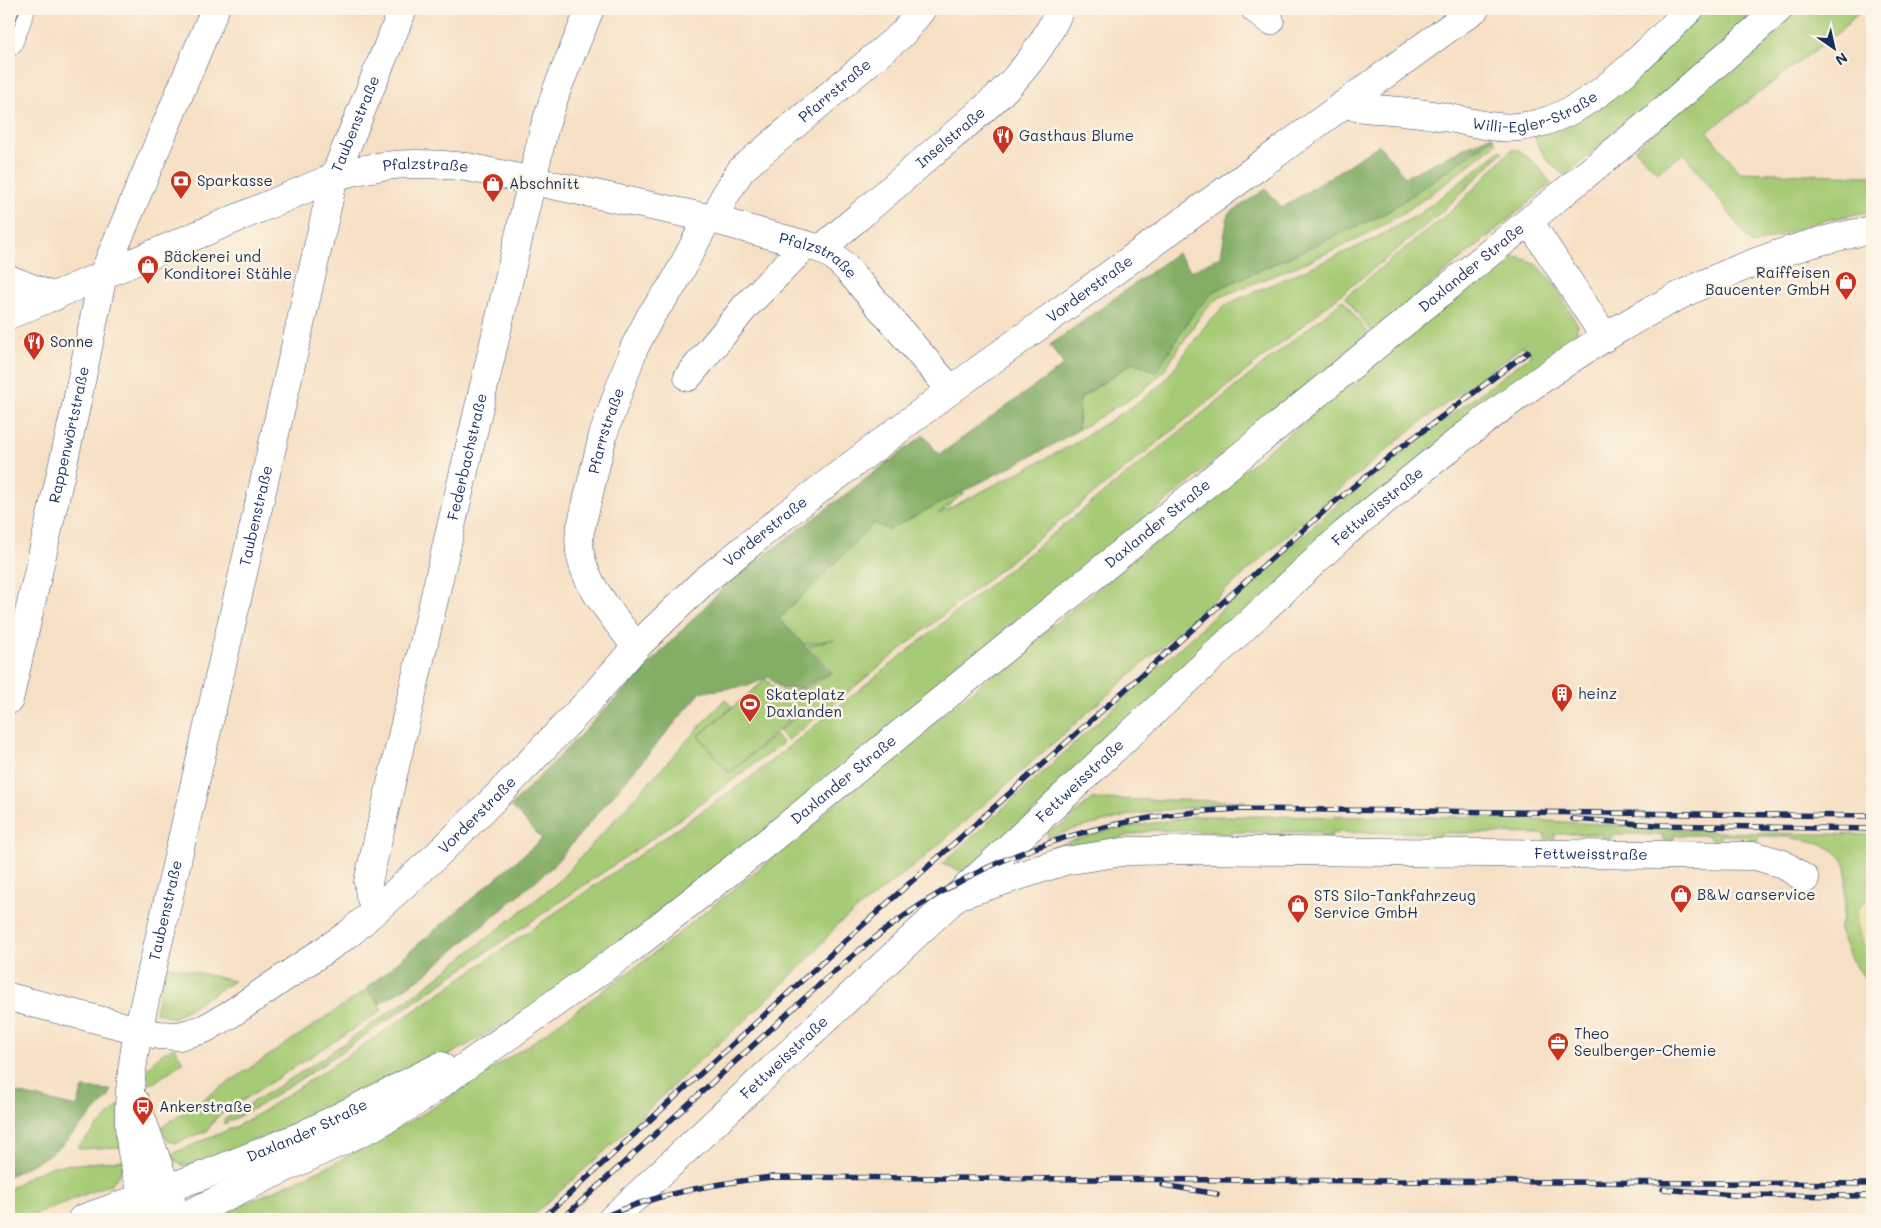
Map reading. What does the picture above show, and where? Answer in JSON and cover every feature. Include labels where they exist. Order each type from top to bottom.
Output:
[{"type":"street","points":[[9,42],[21,9]]},
{"type":"street","name":"Rappenwörtstraße","points":[[9,700],[75,411],[103,275],[215,9]]},
{"type":"street","name":"Taubenstraße","points":[[138,1031],[334,177],[403,9]]},
{"type":"street","name":"Federbachstraße","points":[[376,910],[370,896],[368,882],[544,129],[556,89],[590,9]]},
{"type":"street","name":"Pfarrstraße","points":[[636,647],[583,568],[578,542],[604,436],[634,348],[651,315],[673,285],[741,170],[902,34],[922,9]]},
{"type":"street","name":"Inselstraße","points":[[688,377],[754,297],[995,99],[1025,69],[1042,46],[1060,9]]},
{"type":"street","name":"Vorderstraße","points":[[138,1031],[158,1035],[179,1036],[204,1029],[229,1015],[350,933],[499,794],[587,703],[636,647],[703,582],[783,517],[951,390],[1212,198],[1351,100],[1475,9]]},
{"type":"street","name":"Willi-Egler-Straße","points":[[1351,100],[1356,107],[1437,116],[1504,127],[1518,127],[1547,121],[1566,114],[1587,102],[1632,64],[1690,9]]},
{"type":"street","name":"Daxlander Straße","points":[[177,1219],[382,1121],[452,1078],[524,1023],[628,951],[726,875],[1649,123],[1779,9]]},
{"type":"street","name":"Pfalzstraße","points":[[9,315],[334,177],[365,167],[400,163],[468,167],[712,219],[813,247],[835,258],[849,271],[951,390]]},
{"type":"street","points":[[1529,221],[1605,338]]},
{"type":"street","name":"Fettweisstraße","points":[[612,1219],[1344,534],[1474,430],[1540,381],[1605,338],[1669,300],[1736,270],[1788,251],[1872,230]]},
{"type":"street","points":[[9,278],[54,296]]},
{"type":"street","name":"Fettweisstraße","points":[[956,896],[1065,862],[1129,851],[1194,850],[1756,856],[1783,864],[1805,878]]},
{"type":"street","points":[[9,997],[138,1031],[131,1090],[155,1202],[177,1219]]},
{"type":"street","name":"Daxlander Straße","points":[[82,1219],[155,1202],[301,1136],[524,1023]]},
{"type":"green space","points":[[1705,9],[1761,9],[1695,68],[1565,175],[1554,167],[1538,145],[1532,132],[1654,56]]},
{"type":"green space","points":[[1794,9],[1863,9],[1839,32],[1707,132],[1740,172],[1872,176],[1872,211],[1817,222],[1753,245],[1684,153],[1657,172],[1635,149]]},
{"type":"green space","points":[[1491,135],[1494,138],[1386,213],[1216,290],[1194,312],[1156,372],[1133,362],[1080,398],[1078,430],[888,530],[874,523],[779,619],[831,672],[803,687],[781,689],[768,677],[748,686],[701,692],[552,867],[422,977],[379,1004],[367,988],[542,839],[511,806],[728,583],[924,435],[939,455],[1064,365],[1050,345],[1177,253],[1191,271],[1221,256],[1228,214],[1266,189],[1282,208],[1379,145],[1405,177]]},
{"type":"green space","points":[[1494,138],[1496,143],[1456,175],[1414,206],[1385,224],[1324,254],[1220,297],[1203,312],[1163,372],[1141,392],[1078,430],[1080,399],[1133,362],[1156,372],[1194,312],[1216,290],[1386,213]]},
{"type":"green space","points":[[1501,150],[1503,152],[1445,209],[1400,247],[787,741],[779,731],[800,713],[781,692],[805,688],[833,672],[808,646],[834,639],[802,645],[777,625],[775,595],[815,552],[958,477],[964,493],[938,514],[1070,446],[1142,400],[1165,380],[1209,321],[1227,304],[1368,242],[1419,214]]},
{"type":"green space","points":[[1511,150],[1519,150],[1539,167],[1551,184],[1372,333],[1345,297],[1457,206]]},
{"type":"green space","points":[[1514,257],[1526,259],[1536,264],[1559,292],[1577,324],[1577,333],[1572,343],[964,872],[942,864],[1330,511],[1417,441],[1531,355],[1523,346],[1408,432],[1324,503],[919,862],[837,925],[814,953],[746,1020],[701,1059],[607,1149],[529,1219],[211,1219],[333,1164],[428,1111],[533,1042],[640,964],[749,877],[880,766],[1501,261]]},
{"type":"green space","points":[[1343,300],[1369,335],[689,893],[522,1014],[419,1072],[213,1158],[184,1166],[167,1156],[235,1127],[263,1111],[379,1035],[750,778]]},
{"type":"green space","name":"Skateplatz Daxlanden","points":[[766,679],[797,714],[730,772],[699,736]]},
{"type":"green space","points":[[725,699],[732,707],[698,736],[729,773],[775,735],[783,743],[656,836],[319,1067],[260,1105],[224,1124],[224,1120],[228,1117],[308,1068],[417,993],[557,883]]},
{"type":"green space","points":[[1093,798],[1246,801],[1135,814],[1071,830],[1048,838],[1047,831],[1064,824]]},
{"type":"green space","points":[[1196,816],[1485,817],[1723,832],[1872,835],[1872,894],[1857,915],[1860,935],[1872,958],[1872,988],[1851,959],[1838,928],[1844,910],[1847,874],[1845,864],[1839,855],[1830,849],[1807,840],[1758,836],[1758,841],[1748,841],[1747,836],[1720,835],[1720,841],[1710,840],[1709,835],[1674,835],[1674,840],[1663,840],[1663,835],[1614,834],[1613,839],[1603,839],[1603,834],[1555,834],[1555,839],[1545,839],[1544,834],[1440,833],[1440,838],[1429,838],[1429,833],[1332,832],[1331,837],[1321,837],[1321,832],[1281,832],[1281,837],[1271,837],[1270,832],[1230,832],[1229,837],[1219,837],[1219,832],[1153,830],[1053,853],[1051,847],[1105,831]]},
{"type":"green space","points":[[166,965],[234,981],[173,1018],[155,1012]]},
{"type":"green space","points":[[368,989],[383,1010],[217,1117],[207,1131],[176,1143],[167,1140],[162,1127]]},
{"type":"green space","points":[[174,1047],[183,1062],[152,1084],[145,1082],[148,1070],[154,1060]]},
{"type":"green space","points":[[83,1088],[111,1090],[109,1097],[64,1143],[44,1158],[9,1176],[9,1091],[77,1107]]},
{"type":"green space","points":[[120,1104],[123,1147],[81,1149],[77,1147]]},
{"type":"green space","points":[[124,1160],[120,1174],[111,1184],[23,1219],[9,1219],[9,1189],[29,1176],[53,1166]]},
{"type":"sand","points":[[1872,894],[1872,958],[1858,928],[1857,915],[1859,909]]},
{"type":"tram line","points":[[9,39],[20,9]]},
{"type":"railway","points":[[542,1219],[854,933],[1330,506],[1400,448],[1528,352]]},
{"type":"railway","points":[[562,1219],[813,990],[879,935],[925,902],[950,887],[984,869],[1054,841],[1127,822],[1202,811],[1240,809],[1872,816]]},
{"type":"railway","points":[[1573,819],[1656,825],[1872,829]]},
{"type":"railway","points":[[599,1219],[641,1203],[684,1191],[772,1177],[1872,1184]]},
{"type":"railway","points":[[1163,1185],[1217,1194]]},
{"type":"railway","points":[[1663,1189],[1734,1195],[1872,1196]]},
{"type":"place","name":"Gasthaus Blume","points":[[1003,155]]},
{"type":"place","name":"Sparkasse","points":[[181,200]]},
{"type":"place","name":"Abschnitt","points":[[493,203]]},
{"type":"place","name":"Bäckerei und Konditorei Stähle","points":[[148,285]]},
{"type":"place","name":"Raiffeisen Baucenter GmbH","points":[[1846,301]]},
{"type":"place","name":"Sonne","points":[[34,361]]},
{"type":"place","name":"heinz","points":[[1562,713]]},
{"type":"place","name":"Skateplatz Daxlanden","points":[[750,723]]},
{"type":"place","name":"B&W carservice","points":[[1681,914]]},
{"type":"place","name":"STS Silo-Tankfahrzeug Service GmbH","points":[[1298,924]]},
{"type":"place","name":"Theo Seulberger-Chemie","points":[[1558,1062]]},
{"type":"place","name":"Ankerstraße","points":[[143,1126]]}]
